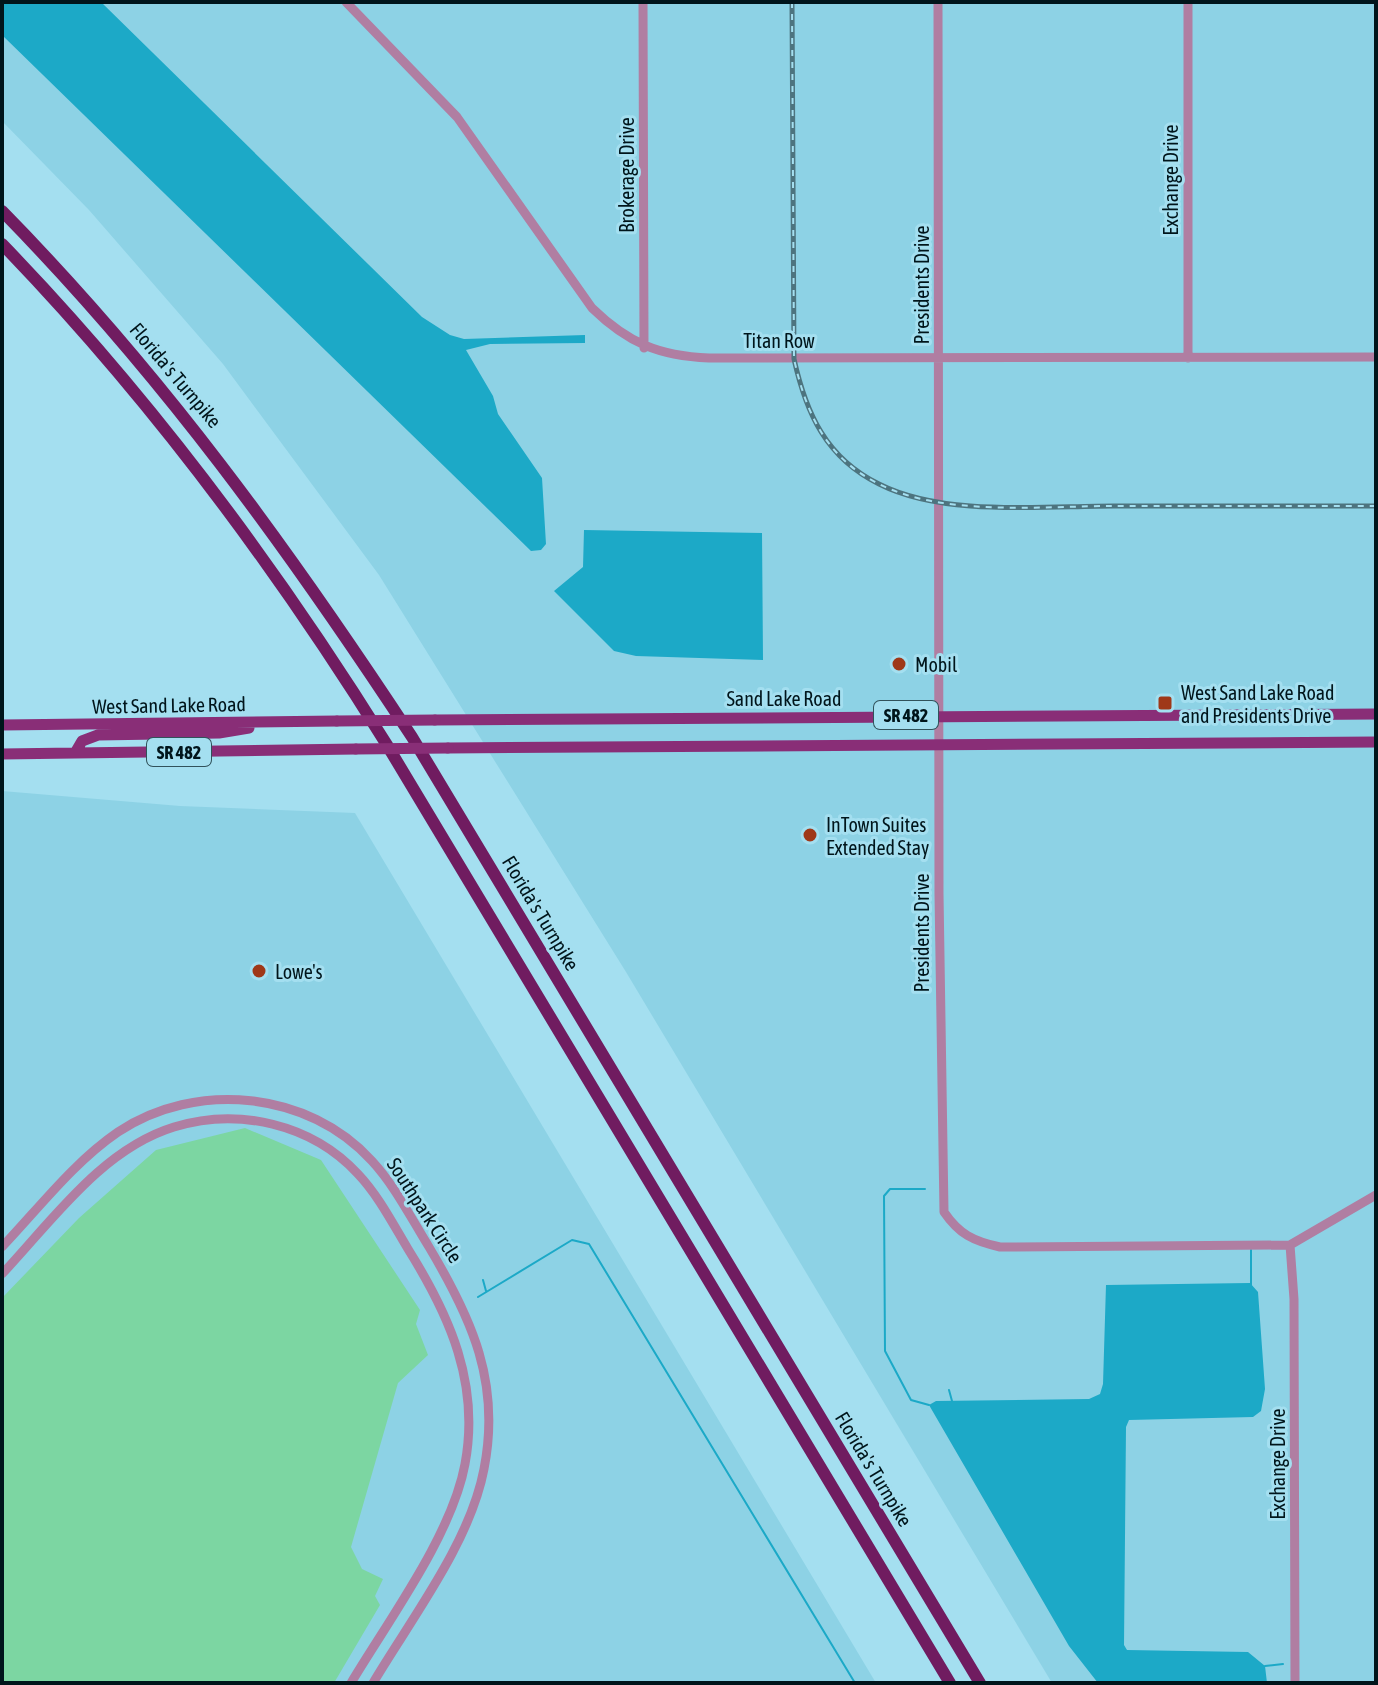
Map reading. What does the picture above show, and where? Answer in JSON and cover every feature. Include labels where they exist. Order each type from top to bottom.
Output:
[{"type":"highway","name":"Florida's Turnpike","points":[[2,211],[62,273],[179,408],[264,518],[337,623],[412,737],[980,1683]]},
{"type":"highway","name":"Florida's Turnpike","points":[[2,244],[87,336],[169,433],[254,545],[326,649],[950,1683]]},
{"type":"main road","name":"Sand Lake Road","points":[[337,721],[1376,714]]},
{"type":"main road","name":"West Sand Lake Road","points":[[2,725],[337,721]]},
{"type":"main road","points":[[75,753],[82,741],[98,735],[219,733],[277,722]]},
{"type":"main road","name":"SR 482","points":[[2,754],[938,743],[1376,742]]},
{"type":"street","name":"Titan Row","points":[[346,2],[457,117],[592,308],[615,331],[644,348],[675,356],[709,358],[1376,357]]},
{"type":"street","name":"Brokerage Drive","points":[[643,2],[644,348]]},
{"type":"street","name":"Presidents Drive","points":[[938,2],[938,743],[941,1192],[944,1212],[956,1230],[975,1241],[1000,1247],[1290,1245],[1376,1195]]},
{"type":"street","name":"Exchange Drive","points":[[1188,2],[1188,358]]},
{"type":"street","name":"Southpark Circle","points":[[2,1247],[90,1154],[118,1132],[171,1108],[233,1098],[268,1103],[324,1124],[349,1139],[372,1161],[392,1187],[471,1324],[487,1386],[489,1412],[484,1470],[461,1534],[373,1683]]},
{"type":"street","name":"Southpark Circle","points":[[2,1274],[103,1168],[129,1148],[176,1126],[233,1118],[264,1121],[315,1141],[358,1174],[426,1277],[454,1330],[470,1412],[465,1467],[444,1526],[351,1683]]},
{"type":"street","name":"Exchange Drive","points":[[1290,1245],[1294,1299],[1295,1683]]},
{"type":"shaded area","points":[[2,2],[1376,2],[1376,1683],[1052,1683],[626,972],[379,575],[223,364],[89,210],[2,121]]},
{"type":"shaded area","points":[[2,2],[101,2],[422,317],[450,335],[464,339],[585,335],[585,343],[490,344],[466,350],[493,396],[498,414],[542,478],[546,544],[541,550],[531,551],[2,35]]},
{"type":"shaded area","points":[[584,530],[762,533],[763,660],[636,656],[614,651],[554,591],[583,567]]},
{"type":"shaded area","points":[[2,791],[180,806],[355,813],[876,1683],[2,1683]]},
{"type":"shaded area","points":[[1250,1283],[1258,1292],[1265,1389],[1261,1411],[1253,1417],[1129,1420],[1126,1427],[1124,1645],[1127,1650],[1248,1652],[1265,1666],[1267,1683],[1098,1683],[1069,1646],[929,1405],[936,1401],[1089,1399],[1100,1394],[1103,1384],[1106,1285]]},
{"type":"green space","points":[[245,1128],[321,1160],[420,1310],[416,1324],[428,1355],[398,1383],[351,1547],[362,1569],[383,1579],[375,1596],[380,1605],[334,1683],[2,1683],[2,1298],[79,1218],[156,1150]]},
{"type":"waterway","points":[[925,1189],[890,1189],[884,1196],[885,1351],[911,1400],[929,1405]]},
{"type":"waterway","points":[[478,1297],[572,1240],[589,1244],[855,1683]]},
{"type":"waterway","points":[[1251,1250],[1251,1285]]},
{"type":"waterway","points":[[483,1280],[486,1291]]},
{"type":"waterway","points":[[949,1390],[952,1401]]},
{"type":"waterway","points":[[1265,1666],[1283,1664]]},
{"type":"railway","points":[[792,2],[794,359],[812,415],[821,432],[845,461],[879,484],[905,494],[963,505],[1026,508],[1376,506]]},
{"type":"place","name":"Mobil","points":[[899,664]]},
{"type":"place","name":"West Sand Lake Road and Presidents Drive","points":[[1165,703]]},
{"type":"place","name":"InTown Suites Extended Stay","points":[[810,835]]},
{"type":"place","name":"Lowe's","points":[[259,971]]}]
